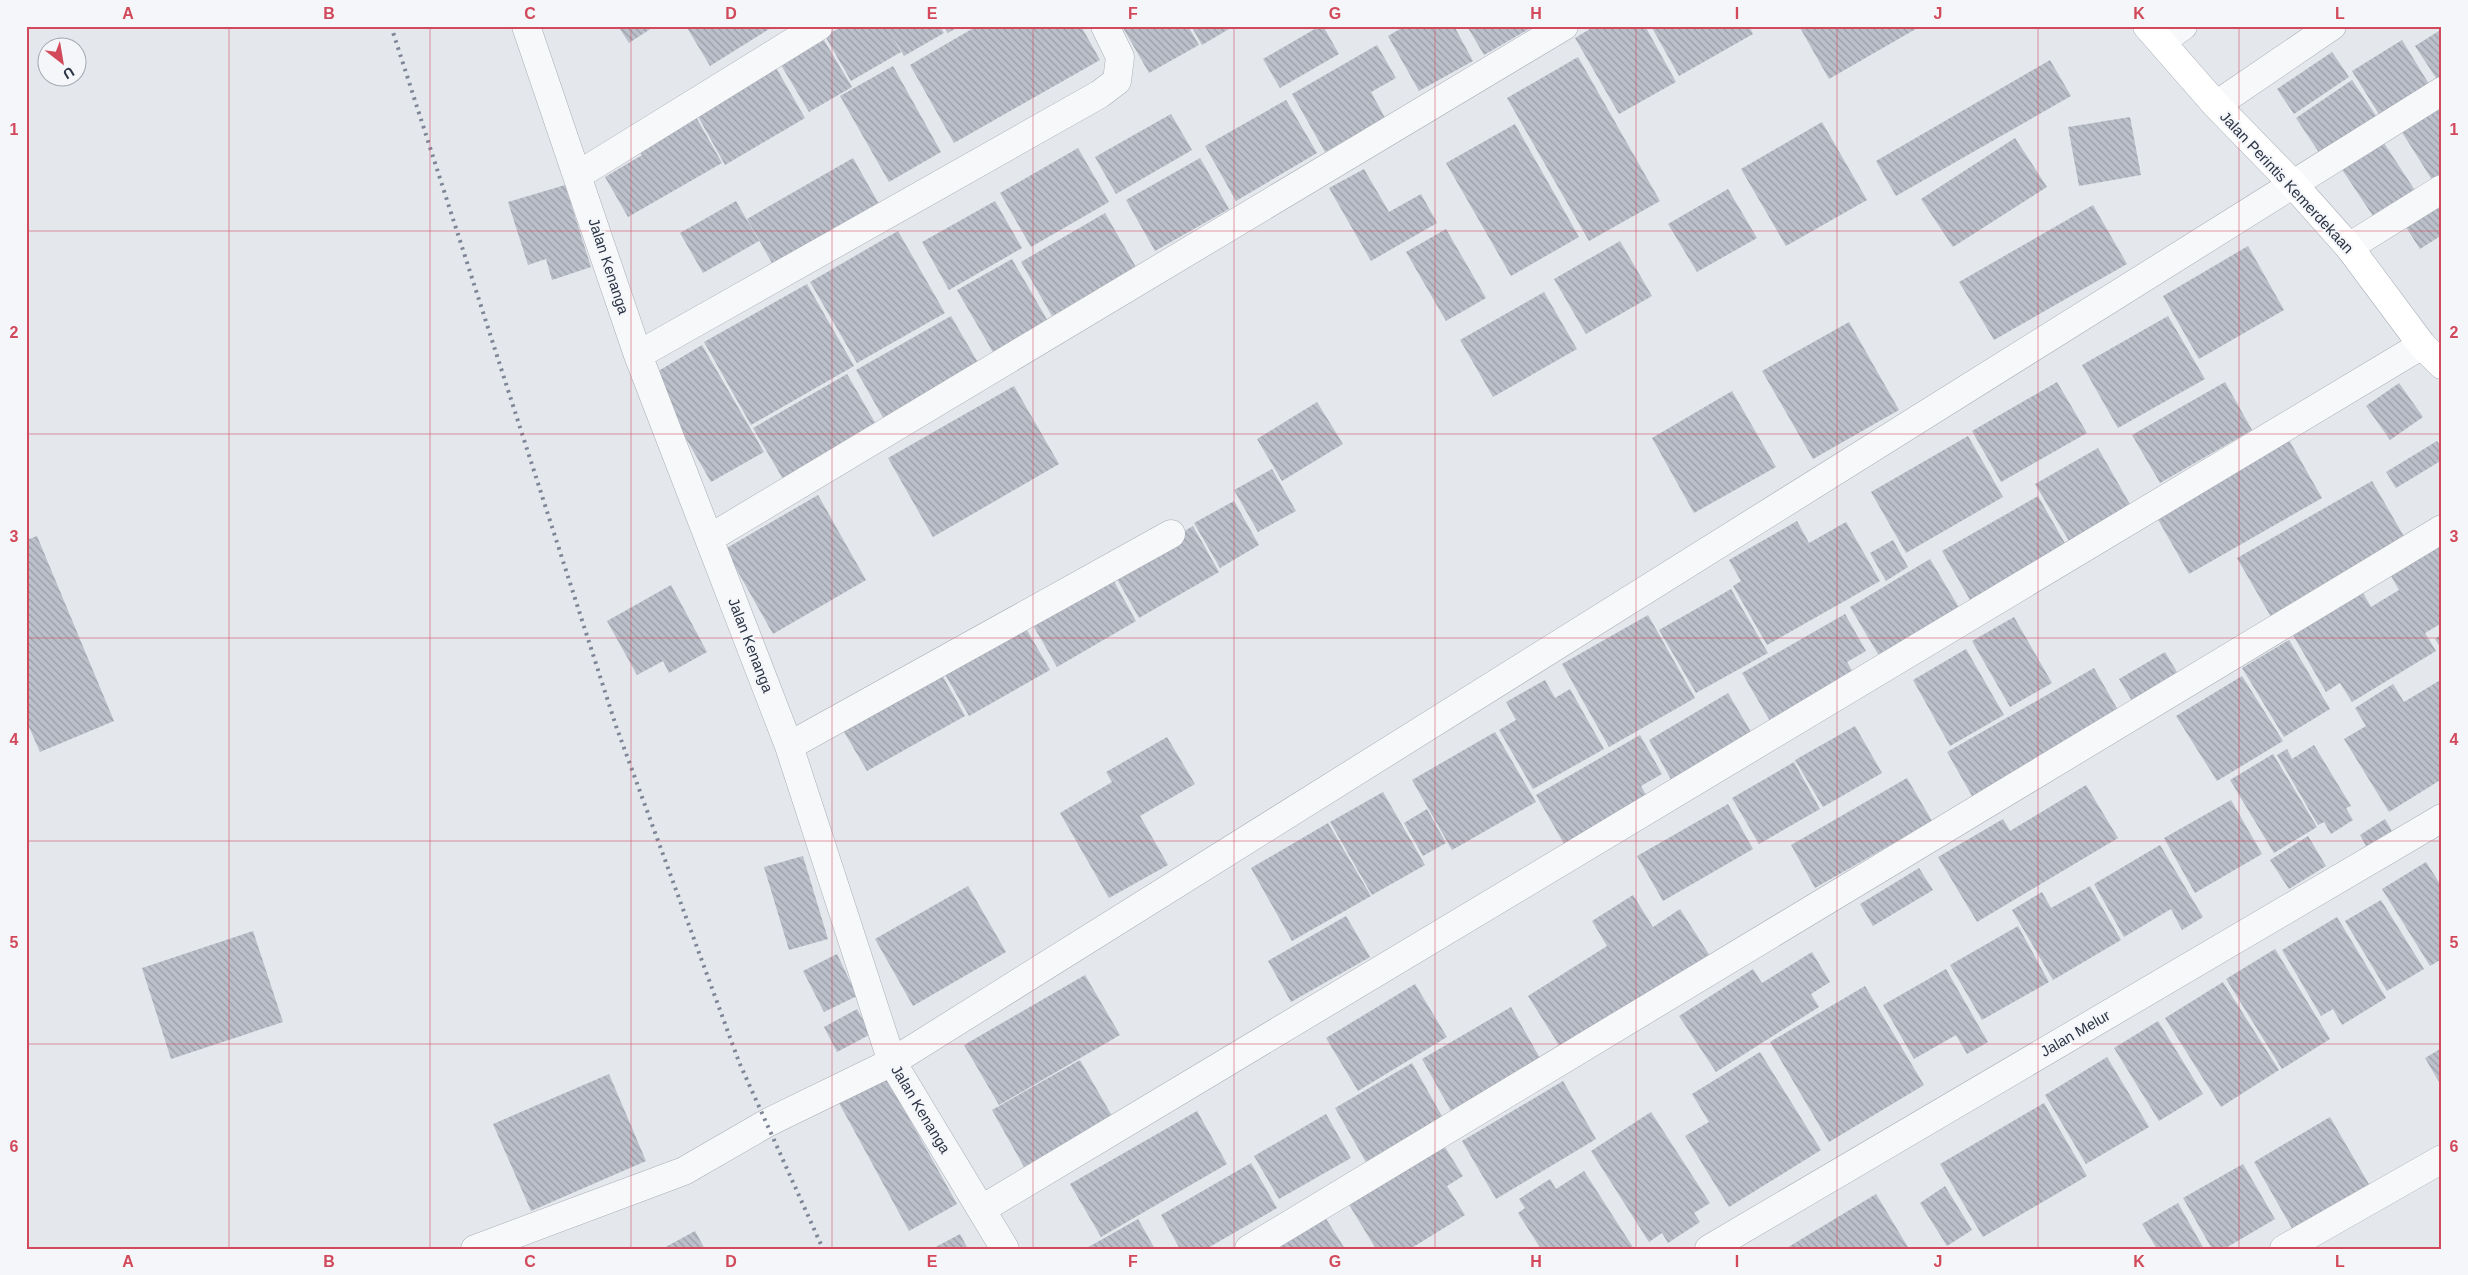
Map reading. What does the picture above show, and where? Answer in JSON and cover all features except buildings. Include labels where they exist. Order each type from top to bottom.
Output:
[{"type":"street","name":"Jalan Kenanga","points":[[526,26],[578,174],[638,355],[789,746],[892,1062],[1004,1249]]},
{"type":"street","points":[[578,174],[819,26]]},
{"type":"street","points":[[638,355],[1100,94],[1117,80],[1120,57],[1105,26]]},
{"type":"street","points":[[710,538],[1564,26]]},
{"type":"street","points":[[2216,106],[2332,26]]},
{"type":"street","name":"Jalan Perintis Kemerdekaan","points":[[2164,31],[2216,106],[2293,184],[2349,247],[2422,345],[2442,365]]},
{"type":"street","points":[[475,1249],[684,1171],[767,1123],[892,1062],[2442,91]]},
{"type":"street","points":[[2349,247],[2442,189]]},
{"type":"street","points":[[982,1210],[2422,345]]},
{"type":"street","points":[[1249,1249],[2442,529]]},
{"type":"street","points":[[789,746],[1171,534]]},
{"type":"street","name":"Jalan Melur","points":[[1709,1249],[2442,818]]},
{"type":"street","points":[[2284,1249],[2442,1159]]},
{"type":"railway","points":[[391,26],[616,726],[739,1062],[823,1249]]}]
